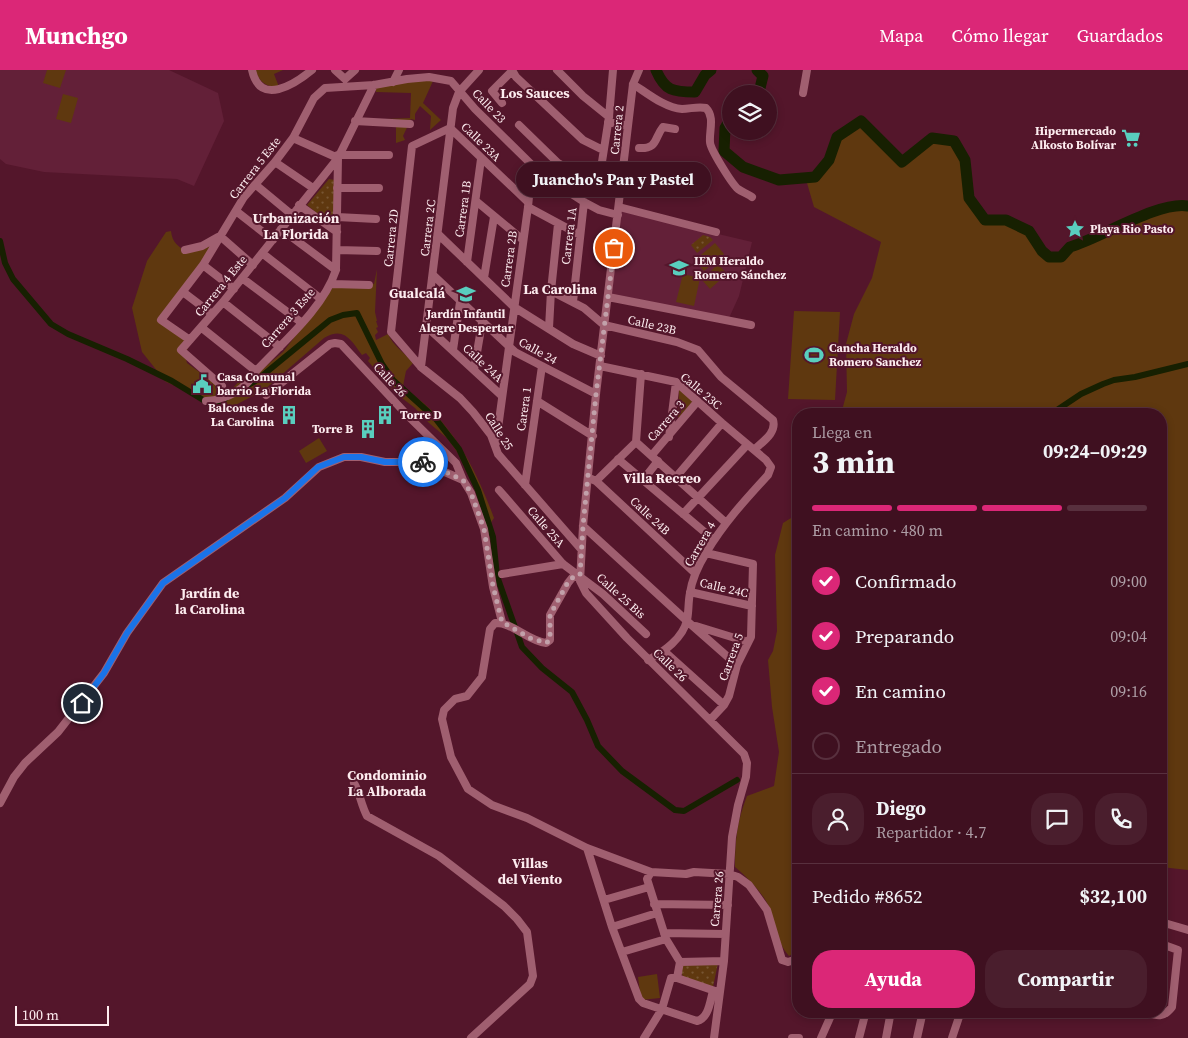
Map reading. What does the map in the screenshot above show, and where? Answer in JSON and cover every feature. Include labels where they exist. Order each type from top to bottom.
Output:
[{"type":"street","points":[[252,70],[254,77],[260,85],[276,90],[290,86],[312,70]]},
{"type":"street","points":[[334,70],[345,83],[356,70]]},
{"type":"street","points":[[393,82],[399,70]]},
{"type":"street","points":[[459,92],[479,70]]},
{"type":"street","points":[[557,70],[609,119],[628,126]]},
{"type":"street","points":[[519,125],[558,163],[596,184],[599,181],[609,119],[613,70]]},
{"type":"street","name":"Carrera 2","points":[[580,578],[583,526],[592,479],[596,394],[604,325],[618,211],[632,147],[628,126],[633,84],[639,70]]},
{"type":"street","points":[[803,92],[807,70]]},
{"type":"street","points":[[502,103],[492,92],[512,71],[582,140],[603,150]]},
{"type":"street","name":"Calle 23","points":[[325,88],[345,83],[374,85],[429,77],[454,83],[459,92],[532,165],[556,184],[584,202],[599,210],[618,211],[716,232]]},
{"type":"street","points":[[633,84],[676,108],[706,108],[709,111],[711,122],[710,145],[739,190],[752,197]]},
{"type":"street","name":"Carrera 4 Este","points":[[222,386],[181,350],[234,289],[291,214],[338,157],[374,85]]},
{"type":"street","name":"Carrera 5 Este","points":[[190,340],[161,320],[203,265],[244,197],[256,185],[293,138],[314,98],[325,88]]},
{"type":"street","name":"Carrera 2C","points":[[422,367],[439,235],[450,128],[459,92]]},
{"type":"street","points":[[355,121],[410,124]]},
{"type":"street","points":[[632,147],[649,147],[654,144],[663,127],[675,129]]},
{"type":"street","name":"Calle 23A","points":[[412,146],[450,128],[528,204],[558,224],[580,235]]},
{"type":"street","points":[[293,138],[338,157],[389,156]]},
{"type":"street","name":"Carrera 2D","points":[[391,332],[412,146]]},
{"type":"street","name":"Carrera 3 Este","points":[[206,401],[218,400],[229,396],[244,386],[302,323],[332,284],[336,270],[337,250],[338,157]]},
{"type":"street","name":"Carrera 1B","points":[[467,262],[481,159]]},
{"type":"street","points":[[275,162],[313,188]]},
{"type":"street","name":"Carrera 2B","points":[[496,444],[532,165]]},
{"type":"street","points":[[256,185],[291,214]]},
{"type":"street","points":[[337,188],[379,188]]},
{"type":"street","points":[[476,200],[523,240]]},
{"type":"street","name":"Carrera 1A","points":[[573,302],[584,202]]},
{"type":"street","points":[[299,205],[337,232]]},
{"type":"street","points":[[236,211],[273,240]]},
{"type":"street","points":[[337,217],[376,219]]},
{"type":"street","points":[[484,278],[494,217]]},
{"type":"street","points":[[549,328],[558,224]]},
{"type":"street","points":[[281,229],[336,270]]},
{"type":"street","points":[[439,235],[514,307],[573,344],[601,356]]},
{"type":"street","points":[[185,250],[202,246],[220,236],[253,265]]},
{"type":"street","points":[[337,250],[377,251]]},
{"type":"street","points":[[262,253],[321,300]]},
{"type":"street","points":[[203,265],[234,289]]},
{"type":"street","name":"Calle 24","points":[[434,276],[515,352],[596,394]]},
{"type":"street","points":[[242,278],[302,323]]},
{"type":"street","points":[[332,284],[369,285]]},
{"type":"street","name":"Calle 23B","points":[[551,291],[584,308],[604,325],[677,342],[698,350],[720,377],[773,420],[774,427],[772,432],[754,450]]},
{"type":"street","points":[[183,292],[212,314]]},
{"type":"street","points":[[608,297],[751,325]]},
{"type":"street","points":[[223,302],[280,346]]},
{"type":"street","points":[[453,350],[460,302]]},
{"type":"street","points":[[474,370],[482,323]]},
{"type":"street","name":"Calle 24A","points":[[427,327],[502,396]]},
{"type":"street","points":[[202,328],[256,371]]},
{"type":"street","name":"Calle 25","points":[[391,332],[422,367],[460,398],[484,426],[496,444],[498,454],[581,549]]},
{"type":"street","name":"Calle 26","points":[[266,395],[330,344],[341,344],[408,416],[456,463],[471,493],[484,529],[493,586],[504,624]]},
{"type":"street","name":"Carera 1","points":[[525,485],[542,366]]},
{"type":"street","name":"Calle 23C","points":[[600,366],[676,382],[722,424],[766,460],[771,467]]},
{"type":"street","points":[[592,479],[636,442],[641,374]]},
{"type":"street","points":[[669,437],[676,382]]},
{"type":"street","points":[[537,401],[593,436]]},
{"type":"street","name":"Carrera 3","points":[[652,455],[697,402]]},
{"type":"street","points":[[676,477],[722,424]]},
{"type":"street","points":[[636,442],[676,477],[696,498],[725,522]]},
{"type":"street","points":[[683,514],[747,445]]},
{"type":"street","points":[[0,803],[14,777],[25,763],[58,732],[82,703],[104,673],[127,633],[163,583],[285,498],[318,467],[344,457],[361,457],[385,462],[422,462],[463,480]]},
{"type":"street","points":[[618,459],[714,540]]},
{"type":"street","points":[[642,480],[658,461]]},
{"type":"street","name":"Carrera 4","points":[[648,660],[664,652],[689,623],[690,592],[696,573],[706,553],[725,522],[768,475],[771,467]]},
{"type":"street","name":"Calle 24B","points":[[592,479],[696,573]]},
{"type":"street","name":"Calle 25A","points":[[498,490],[563,564],[580,578]]},
{"type":"street","points":[[583,526],[737,665]]},
{"type":"street","name":"Carrera 5","points":[[706,553],[752,564],[751,637],[737,665],[734,682],[724,704],[710,720]]},
{"type":"street","points":[[502,574],[563,564]]},
{"type":"street","points":[[580,578],[572,578],[568,582],[550,615],[550,640],[546,643],[520,633],[504,624],[495,623],[490,629],[482,677],[467,696],[455,699],[444,710],[442,719],[451,757],[468,789],[492,805],[527,818],[587,848],[651,872],[729,874],[738,877],[749,886],[767,910],[782,960],[788,962],[792,961]]},
{"type":"street","name":"Calle 26","points":[[580,578],[586,593],[648,660],[744,754],[747,763]]},
{"type":"street","name":"Calle 25 Bis","points":[[580,578],[603,594],[646,634]]},
{"type":"street","name":"Calle 24C","points":[[690,592],[752,606]]},
{"type":"street","points":[[689,623],[748,642]]},
{"type":"street","points":[[664,652],[724,704]]},
{"type":"street","name":"Carrera 26","points":[[714,1038],[717,992],[724,961],[732,837],[746,777],[747,763]]},
{"type":"street","points":[[354,783],[359,791],[367,816],[439,856],[504,906],[517,918],[527,932],[533,976],[530,984],[471,1038]]},
{"type":"street","points":[[587,848],[612,927],[639,999],[662,1010],[698,1021],[702,1020],[706,1016],[717,992],[674,978]]},
{"type":"street","points":[[651,872],[647,879],[654,904],[665,936],[680,962]]},
{"type":"street","points":[[604,900],[650,887]]},
{"type":"street","points":[[654,904],[728,905]]},
{"type":"street","points":[[612,927],[657,913]]},
{"type":"street","points":[[1167,924],[1188,930]]},
{"type":"street","points":[[622,952],[665,936],[725,934]]},
{"type":"street","points":[[1167,946],[1178,950],[1172,1007],[1167,1014]]},
{"type":"street","points":[[680,962],[724,961]]},
{"type":"street","points":[[644,1038],[662,1010],[680,962]]},
{"type":"street","points":[[821,1038],[830,1018]]},
{"type":"street","points":[[859,1038],[864,1018]]},
{"type":"street","points":[[886,1038],[890,1018]]},
{"type":"street","points":[[917,1038],[921,1018]]},
{"type":"street","points":[[952,1038],[959,1018]]},
{"type":"street","points":[[792,1038],[799,1038]]},
{"type":"shaded area","points":[[0,70],[169,70],[218,93],[224,121],[194,186],[177,179],[44,172],[6,164],[0,159]]},
{"type":"shaded area","points":[[47,70],[66,70],[60,88],[43,83]]},
{"type":"shaded area","points":[[255,70],[283,70],[274,74],[279,87],[264,83]]},
{"type":"shaded area","points":[[418,78],[433,81],[423,103],[441,120],[430,130],[431,116],[420,106],[415,114],[415,120],[411,119],[403,136],[405,140],[396,143],[396,124],[362,120],[410,118],[411,93],[376,92],[376,86]]},
{"type":"shaded area","points":[[63,94],[78,98],[71,123],[56,119]]},
{"type":"shaded area","points":[[861,121],[902,162],[932,138],[954,141],[965,163],[969,198],[985,219],[1006,220],[1029,231],[1042,251],[1049,257],[1061,257],[1070,247],[1147,214],[1177,206],[1188,207],[1188,870],[1167,868],[1167,408],[843,408],[847,392],[846,344],[854,314],[872,278],[881,242],[814,207],[807,183],[815,177],[829,160],[837,137]]},
{"type":"shaded area","points":[[329,179],[335,180],[334,227],[307,205]]},
{"type":"shaded area","name":"IEM Heraldo Romero Sánchez","points":[[621,211],[752,242],[739,296],[729,318],[610,295]]},
{"type":"shaded area","points":[[171,231],[176,244],[188,252],[224,237],[165,319],[194,340],[187,351],[187,363],[228,393],[249,371],[256,374],[283,352],[337,282],[374,284],[377,269],[375,312],[378,332],[375,335],[376,340],[388,334],[396,346],[413,363],[406,371],[403,386],[435,414],[462,450],[477,476],[494,518],[490,524],[465,463],[448,439],[415,408],[394,392],[368,361],[370,358],[366,353],[362,355],[350,340],[342,334],[337,333],[324,338],[264,390],[226,410],[218,411],[211,408],[196,394],[166,382],[142,352],[132,308],[147,261],[166,232]]},
{"type":"shaded area","points":[[703,235],[713,240],[697,253],[691,245]]},
{"type":"shaded area","points":[[715,243],[724,254],[704,271],[695,260]]},
{"type":"shaded area","points":[[718,264],[727,274],[710,289],[702,280]]},
{"type":"shaded area","points":[[683,274],[700,278],[694,306],[676,302]]},
{"type":"shaded area","name":"Cancha Heraldo Romero Sanchez","points":[[794,311],[840,312],[835,400],[788,399]]},
{"type":"shaded area","points":[[679,389],[693,402],[678,418]]},
{"type":"shaded area","points":[[319,438],[327,451],[306,463],[299,451]]},
{"type":"shaded area","points":[[792,517],[792,954],[789,956],[779,939],[768,904],[755,886],[735,867],[736,840],[747,796],[774,786],[779,752],[772,707],[768,660],[773,651],[777,631],[775,555],[783,523]]},
{"type":"shaded area","points":[[682,963],[718,963],[713,987],[684,979]]},
{"type":"shaded area","points":[[657,974],[660,998],[641,1000],[638,977]]},
{"type":"waterway","points":[[656,70],[666,86],[681,92],[695,92],[705,75],[711,70]]},
{"type":"waterway","points":[[757,70],[763,76],[761,85]]},
{"type":"waterway","points":[[724,140],[724,151],[743,167],[779,180],[815,177],[829,160],[837,137],[861,121],[902,162],[932,138],[954,141],[965,160],[969,198],[985,220],[1006,220],[1029,231],[1042,251],[1049,257],[1061,257],[1070,247],[1146,214],[1176,206],[1188,206]]},
{"type":"waterway","points":[[0,241],[5,263],[13,279],[51,324],[68,334],[127,359],[172,381],[213,406],[225,399]]},
{"type":"waterway","points":[[245,387],[257,380],[330,320],[343,315],[357,313],[382,364],[393,380],[435,418],[459,449],[478,490],[493,537],[497,576],[522,647],[542,668],[572,692],[598,746],[622,771],[675,810],[684,811],[737,780]]},
{"type":"waterway","points":[[1060,408],[1081,394],[1114,380],[1135,377],[1188,364]]},
{"type":"way so far","points":[[423,462],[463,480],[471,493],[484,529],[493,586],[502,622],[530,638],[546,643],[550,640],[550,615],[568,582],[580,575],[596,394],[614,248]]},
{"type":"place","name":"Hipermercado Alkosto Bolívar","points":[[1131,138]]},
{"type":"place","name":"Playa Rio Pasto","points":[[1075,229]]},
{"type":"place","name":"Juancho's Pan y Pastel","points":[[614,248]]},
{"type":"place","name":"IEM Heraldo Romero Sánchez","points":[[679,268]]},
{"type":"place","name":"Jardín Infantil Alegre Despertar","points":[[466,294]]},
{"type":"place","name":"Cancha Heraldo Romero Sanchez","points":[[814,355]]},
{"type":"place","name":"Casa Comunal barrio La Florida","points":[[202,384]]},
{"type":"place","name":"Balcones de La Carolina","points":[[289,415]]},
{"type":"place","name":"Torre D","points":[[385,415]]},
{"type":"place","name":"Torre B","points":[[368,429]]},
{"type":"district","name":"Los Sauces","points":[[535,93]]},
{"type":"district","name":"Urbanización La Florida","points":[[296,226]]},
{"type":"district","name":"La Carolina","points":[[560,289]]},
{"type":"district","name":"Gualcalá","points":[[417,293]]},
{"type":"district","name":"Villa Recreo","points":[[662,478]]},
{"type":"district","name":"Jardín de la Carolina","points":[[210,602]]},
{"type":"district","name":"Condominio La Alborada","points":[[387,784]]},
{"type":"district","name":"Villas del Viento","points":[[530,872]]},
{"type":"route","points":[[82,703],[104,673],[127,633],[163,583],[285,498],[318,467],[344,457],[361,457],[385,462],[423,462]]}]
